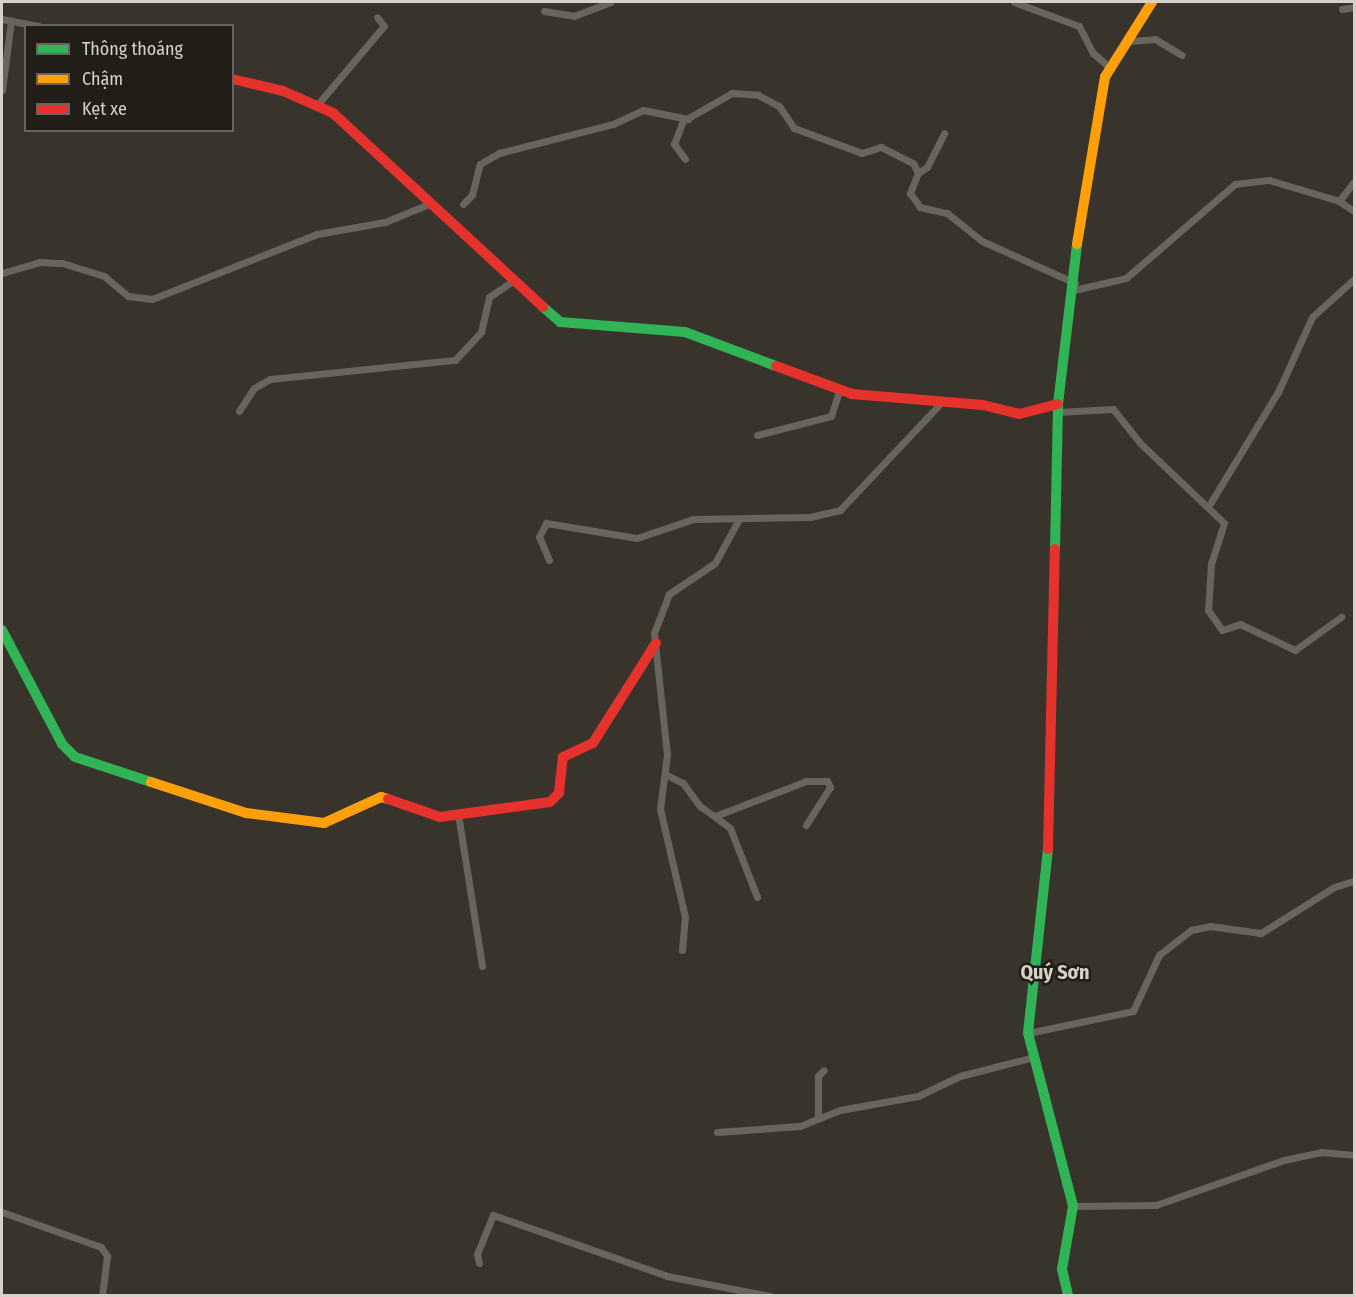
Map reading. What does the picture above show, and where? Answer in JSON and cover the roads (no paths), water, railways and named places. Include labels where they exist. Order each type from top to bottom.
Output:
[{"type":"street","points":[[544,11],[574,16],[610,2]]},
{"type":"street","points":[[1014,2],[1079,26],[1093,53],[1109,67]]},
{"type":"street","points":[[1068,1296],[1062,1269],[1073,1206],[1028,1033],[1049,841],[1058,408],[1074,287],[1081,210],[1109,67],[1152,2]]},
{"type":"street","points":[[1342,9],[1354,7]]},
{"type":"street","points":[[318,104],[384,26],[377,17]]},
{"type":"street","points":[[2,19],[28,24]]},
{"type":"street","points":[[2,90],[11,21]]},
{"type":"street","points":[[1128,41],[1155,39],[1182,54]]},
{"type":"street","points":[[234,80],[318,104],[365,139],[513,281],[560,322],[685,332],[839,392],[939,406],[983,405],[1026,414],[1058,408],[1113,409],[1224,523],[1212,558],[1208,610],[1222,630],[1240,624],[1295,650],[1341,617]]},
{"type":"street","points":[[685,159],[674,144],[688,119],[744,92],[779,106],[790,127],[858,152],[881,147],[913,163],[918,173]]},
{"type":"street","points":[[463,204],[472,195],[480,164],[499,153],[613,124],[643,110],[688,119]]},
{"type":"street","points":[[944,133],[927,167],[918,173],[910,194],[920,207],[947,213],[982,241],[1074,287],[1126,278],[1212,199],[1243,181],[1269,180],[1338,201],[1354,211]]},
{"type":"street","points":[[1338,201],[1354,182]]},
{"type":"street","points":[[2,273],[24,265],[62,263],[104,276],[128,296],[152,299],[317,234],[385,222],[431,203]]},
{"type":"street","points":[[1208,507],[1278,392],[1312,317],[1354,279]]},
{"type":"street","points":[[239,411],[254,388],[270,379],[454,360],[481,332],[489,297],[513,281]]},
{"type":"street","points":[[757,435],[831,416],[839,392]]},
{"type":"street","points":[[549,560],[539,537],[546,523],[637,538],[684,520],[810,517],[840,510],[939,406]]},
{"type":"street","points":[[682,950],[685,917],[660,809],[664,774],[656,644],[666,598],[715,563],[739,519]]},
{"type":"street","points":[[2,630],[62,744],[81,760],[281,820],[324,823],[383,797],[426,815],[458,814],[554,800],[563,757],[593,743],[656,644]]},
{"type":"street","points":[[664,774],[683,783],[730,828],[757,897]]},
{"type":"street","points":[[715,816],[806,781],[827,781],[830,787],[806,825]]},
{"type":"street","points":[[458,814],[482,966]]},
{"type":"street","points":[[1028,1033],[1133,1011],[1159,955],[1191,930],[1210,926],[1261,933],[1334,887],[1354,881]]},
{"type":"street","points":[[717,1132],[800,1126],[818,1115],[918,1096],[960,1076],[1034,1057]]},
{"type":"street","points":[[818,1115],[818,1076],[824,1070]]},
{"type":"street","points":[[1073,1206],[1156,1205],[1284,1160],[1321,1152],[1354,1155]]},
{"type":"street","points":[[2,1212],[101,1247],[107,1256],[102,1296]]},
{"type":"street","points":[[479,1263],[477,1254],[493,1215],[667,1276],[770,1296]]},
{"type":"district","name":"Quý Sơn","points":[[1055,972]]}]
